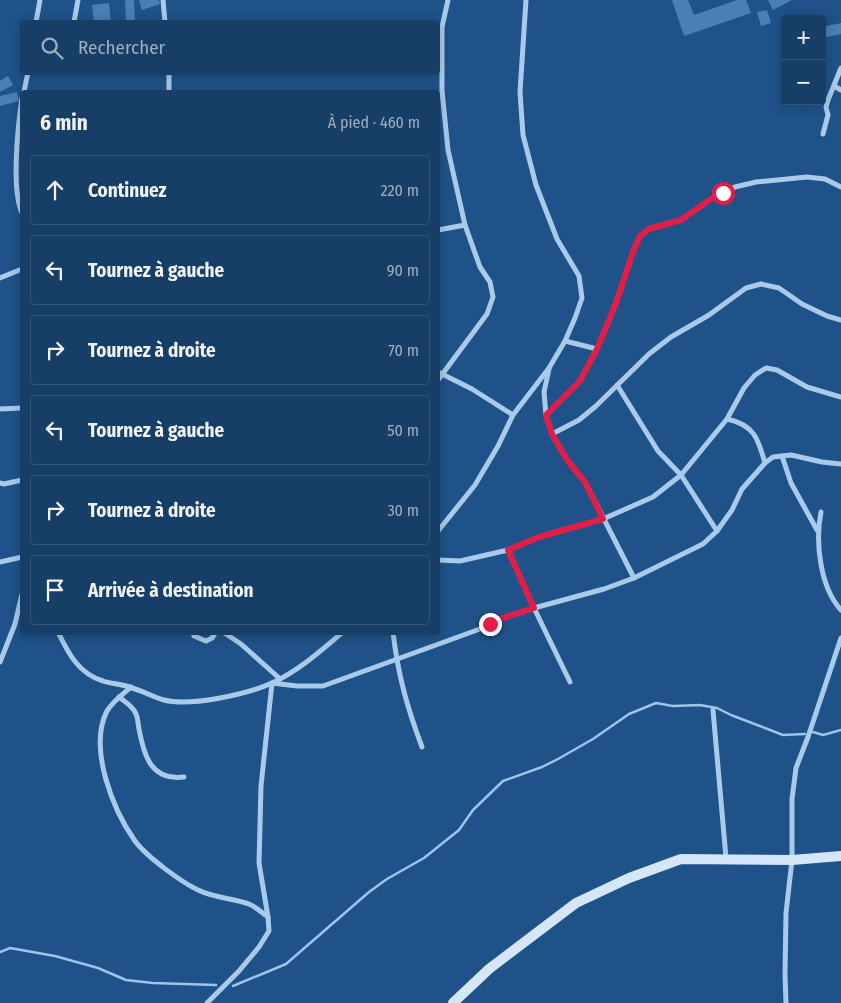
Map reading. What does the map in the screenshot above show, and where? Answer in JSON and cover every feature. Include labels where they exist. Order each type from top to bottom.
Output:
[{"type":"street","points":[[36,20],[40,0]]},
{"type":"street","points":[[74,20],[78,0]]},
{"type":"street","points":[[163,0],[166,20]]},
{"type":"street","points":[[448,0],[442,27],[442,91],[448,150],[464,225],[480,266],[490,282],[493,297],[487,314],[440,373],[472,389],[513,415]]},
{"type":"street","points":[[440,529],[475,485],[498,446],[513,415],[549,368],[576,318],[582,298],[579,276],[557,239],[536,186],[523,136],[520,92],[526,0]]},
{"type":"street","points":[[823,134],[828,115],[826,107],[841,68]]},
{"type":"street","points":[[24,90],[27,75]]},
{"type":"street","points":[[168,75],[168,90]]},
{"type":"street","points":[[834,86],[841,90]]},
{"type":"street","points":[[20,122],[16,169],[16,189],[20,208]]},
{"type":"street","points":[[546,415],[580,381],[597,349],[640,236],[649,229],[681,220],[711,199],[735,186],[807,177],[825,179],[841,187]]},
{"type":"street","points":[[440,230],[464,225]]},
{"type":"street","points":[[0,278],[20,270]]},
{"type":"street","points":[[552,434],[579,420],[649,354],[671,337],[709,315],[746,288],[761,284],[779,288],[802,304],[827,316],[841,320]]},
{"type":"street","points":[[565,341],[597,349]]},
{"type":"street","points":[[549,368],[544,392],[546,415],[552,434],[567,460],[585,482],[634,578]]},
{"type":"street","points":[[440,560],[460,561],[508,550],[539,537],[603,519],[653,497],[681,475],[727,419],[744,388],[755,374],[766,368],[778,370],[807,387],[841,397]]},
{"type":"street","points":[[617,385],[658,451],[681,475],[717,531]]},
{"type":"street","points":[[0,409],[20,408]]},
{"type":"street","points":[[727,419],[742,422],[750,429],[761,448],[765,463]]},
{"type":"street","points":[[272,683],[322,686],[480,629],[500,619],[604,589],[634,578],[703,544],[717,531],[732,510],[742,489],[765,463],[774,458],[791,455],[841,464]]},
{"type":"street","points":[[782,456],[791,484],[817,531]]},
{"type":"street","points":[[0,483],[20,480]]},
{"type":"street","points":[[821,512],[817,531],[821,567],[836,606],[841,610]]},
{"type":"street","points":[[508,550],[570,682]]},
{"type":"street","points":[[0,562],[20,557]]},
{"type":"street","points":[[0,662],[15,624],[20,603]]},
{"type":"street","points":[[60,635],[69,654],[85,673],[101,681],[131,687],[165,700],[190,702],[224,698],[272,683],[313,657],[339,635]]},
{"type":"street","points":[[194,636],[206,641],[214,635]]},
{"type":"street","points":[[228,635],[241,644],[279,678]]},
{"type":"street","points":[[393,635],[402,689],[422,747]]},
{"type":"street","points":[[786,1003],[786,913],[792,860],[792,798],[796,768],[841,638]]},
{"type":"street","points":[[207,1003],[239,971],[259,947],[269,931],[259,863],[261,786],[272,683]]},
{"type":"street","points":[[131,687],[107,711],[101,730],[101,756],[104,777],[118,812],[136,842],[167,871],[197,890],[251,905],[268,917]]},
{"type":"street","points":[[119,697],[132,707],[137,715],[141,738],[152,768],[174,778],[184,777]]},
{"type":"street","points":[[712,710],[726,858]]},
{"type":"street","points":[[453,1003],[489,969],[576,903],[629,878],[681,859],[792,860],[841,856]]},
{"type":"building","points":[[125,0],[134,0],[135,20],[126,20]]},
{"type":"building","points":[[139,0],[159,0],[160,4],[142,10]]},
{"type":"building","points":[[672,0],[688,0],[694,15],[737,0],[746,0],[751,13],[684,36]]},
{"type":"building","points":[[768,0],[792,0],[773,10]]},
{"type":"building","points":[[109,3],[111,20],[94,20],[92,5]]},
{"type":"building","points":[[767,10],[771,23],[761,26],[757,12]]},
{"type":"building","points":[[841,23],[841,34],[826,37],[826,26]]},
{"type":"building","points":[[8,76],[13,85],[0,92],[0,81]]},
{"type":"building","points":[[17,92],[19,101],[0,106],[0,96]]},
{"type":"waterway","points":[[233,986],[286,964],[369,892],[387,879],[424,858],[459,830],[473,810],[503,781],[558,759],[593,739],[629,714],[656,703],[673,706],[700,705],[717,708],[783,735],[805,734]]},
{"type":"waterway","points":[[813,732],[823,735],[841,730]]},
{"type":"waterway","points":[[0,952],[10,948],[55,956],[98,968],[126,980],[216,985]]},
{"type":"route","points":[[490,624],[534,608],[508,550],[539,537],[603,519],[585,482],[567,460],[552,434],[546,415],[580,381],[597,349],[640,236],[649,229],[681,220],[723,193]]}]
